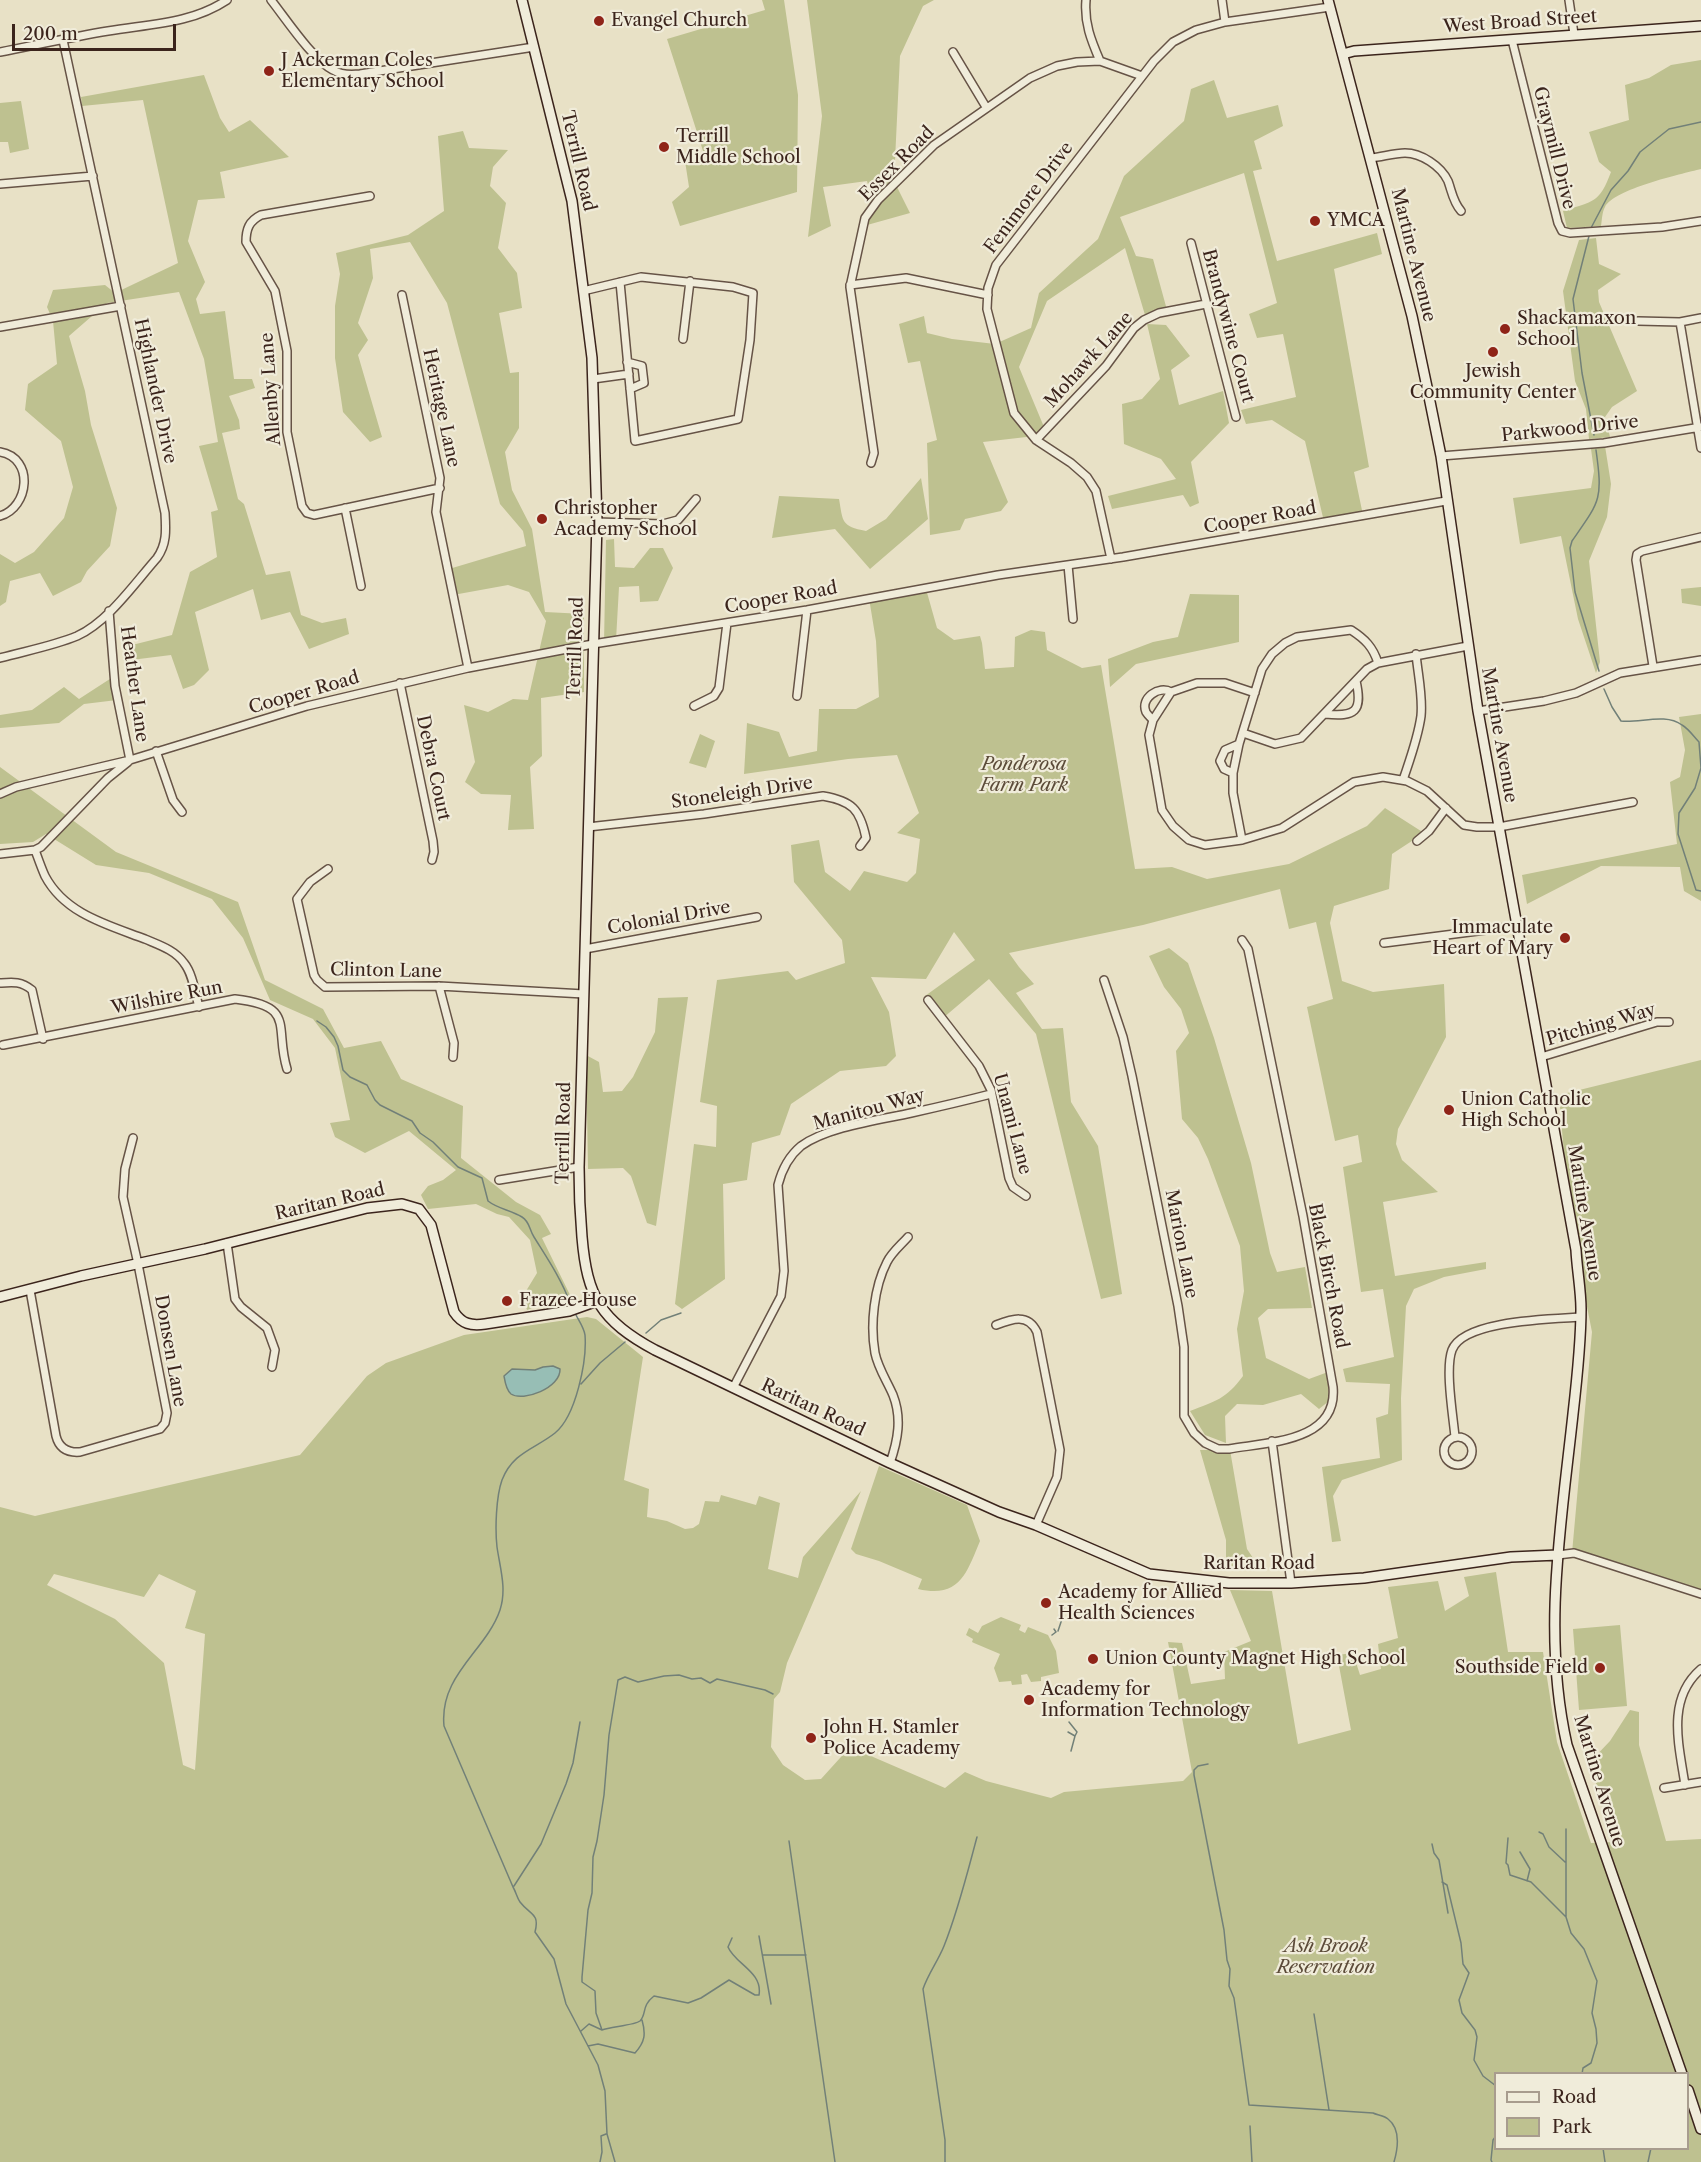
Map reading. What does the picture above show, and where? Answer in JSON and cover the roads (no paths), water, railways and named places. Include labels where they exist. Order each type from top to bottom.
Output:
[{"type":"street","points":[[0,52],[182,20],[205,13],[227,0]]},
{"type":"street","points":[[271,0],[320,61],[332,70],[346,74],[360,74],[534,48]]},
{"type":"street","name":"Terrill Road","points":[[522,0],[572,201],[592,358],[597,522],[579,1203],[587,1275],[597,1301]]},
{"type":"street","points":[[1086,0],[1084,16],[1100,61]]},
{"type":"street","points":[[1222,0],[1226,22]]},
{"type":"street","points":[[1569,0],[1574,34]]},
{"type":"street","name":"Fenimore Drive","points":[[1111,559],[1096,491],[1087,477],[1071,463],[1036,440],[1014,413],[987,309],[988,288],[996,265],[1142,76],[1173,42],[1196,30],[1226,22],[1329,4]]},
{"type":"street","name":"Martine Avenue","points":[[1329,4],[1412,315],[1441,456],[1478,711],[1575,1250],[1581,1317],[1579,1355],[1554,1607],[1554,1650],[1560,1715],[1567,1744],[1682,2072]]},
{"type":"street","name":"West Broad Street","points":[[1343,54],[1354,51],[1701,26]]},
{"type":"street","name":"Highlander Drive","points":[[0,658],[77,636],[93,626],[157,558],[163,550],[166,537],[165,513],[63,40]]},
{"type":"street","name":"Graymill Drive","points":[[1512,40],[1559,227],[1562,231],[1567,233],[1662,227],[1701,221]]},
{"type":"street","points":[[953,52],[986,107]]},
{"type":"street","name":"Essex Road","points":[[871,463],[874,453],[850,285],[865,218],[878,200],[934,145],[1030,78],[1057,66],[1100,61],[1142,76]]},
{"type":"street","points":[[1371,158],[1407,153],[1429,161],[1442,170],[1455,205],[1461,212]]},
{"type":"street","points":[[0,184],[93,176]]},
{"type":"street","name":"Allenby Lane","points":[[370,196],[261,215],[252,219],[246,234],[246,242],[275,291],[288,351],[287,432],[302,506],[307,513],[314,515],[440,488]]},
{"type":"street","name":"Brandywine Court","points":[[1191,243],[1236,417]]},
{"type":"street","points":[[583,291],[620,282],[641,277],[733,287],[753,293],[750,340],[738,419],[635,441],[620,282]]},
{"type":"street","points":[[850,285],[906,278],[988,295]]},
{"type":"street","points":[[683,339],[690,281]]},
{"type":"street","name":"Heritage Lane","points":[[402,295],[440,478],[436,512],[468,668]]},
{"type":"street","name":"Mohawk Lane","points":[[1036,440],[1106,366],[1139,324],[1159,313],[1206,304]]},
{"type":"street","points":[[0,327],[121,306]]},
{"type":"street","points":[[1638,321],[1680,321],[1701,318]]},
{"type":"street","points":[[1680,321],[1701,448]]},
{"type":"street","points":[[627,362],[642,366],[644,383],[630,389]]},
{"type":"street","points":[[593,379],[628,374]]},
{"type":"street","name":"Parkwood Drive","points":[[1441,456],[1604,443],[1699,427]]},
{"type":"street","points":[[0,452],[9,454],[18,460],[24,476],[16,507],[0,516]]},
{"type":"street","points":[[597,522],[663,524],[678,520],[696,499]]},
{"type":"street","name":"Cooper Road","points":[[0,794],[16,787],[130,760],[307,706],[468,668],[593,644],[807,610],[1446,501]]},
{"type":"street","points":[[345,508],[361,586]]},
{"type":"street","points":[[1653,666],[1636,561],[1637,554],[1701,537]]},
{"type":"street","points":[[1068,565],[1073,619]]},
{"type":"street","points":[[797,696],[807,610]]},
{"type":"street","name":"Heather Lane","points":[[109,611],[115,686],[130,760]]},
{"type":"street","points":[[694,706],[714,696],[719,688],[728,622]]},
{"type":"street","points":[[1242,840],[1233,793],[1233,773],[1239,744],[1262,669],[1272,654],[1297,637],[1351,630],[1363,638],[1374,650],[1378,663]]},
{"type":"street","points":[[1243,733],[1275,744],[1301,738],[1367,669],[1378,663],[1416,654],[1468,646]]},
{"type":"street","points":[[1403,780],[1416,743],[1420,717],[1416,654]]},
{"type":"street","points":[[1478,711],[1565,696],[1620,673],[1701,660]]},
{"type":"street","points":[[1325,714],[1342,716],[1359,706],[1360,696],[1356,681]]},
{"type":"street","name":"Debra Court","points":[[400,683],[433,841],[432,860]]},
{"type":"street","points":[[1255,693],[1225,683],[1197,683],[1171,692],[1153,720],[1149,735],[1162,810],[1173,826],[1189,840],[1205,845],[1242,840],[1282,828],[1354,782],[1383,777],[1403,780],[1427,791],[1464,825],[1499,827],[1633,802]]},
{"type":"street","points":[[1153,720],[1146,713],[1145,706],[1149,697],[1156,690],[1166,689],[1171,692]]},
{"type":"street","points":[[1233,773],[1224,770],[1220,761],[1225,750],[1239,744]]},
{"type":"street","points":[[156,751],[173,800],[182,812]]},
{"type":"street","name":"Cooper Road","points":[[35,850],[46,843],[108,778],[130,760]]},
{"type":"street","points":[[101,766],[108,778]]},
{"type":"street","name":"Stoneleigh Drive","points":[[588,827],[704,814],[823,796],[849,805],[862,818],[866,838],[860,846]]},
{"type":"street","points":[[1417,841],[1437,822],[1446,808]]},
{"type":"street","points":[[0,854],[35,850],[46,876],[67,903],[90,917],[161,945],[182,959],[190,973],[199,1006]]},
{"type":"street","name":"Clinton Lane","points":[[328,869],[310,882],[297,899],[314,975],[325,987],[440,986],[584,994]]},
{"type":"street","name":"Colonial Drive","points":[[585,949],[757,918]]},
{"type":"street","points":[[1384,943],[1517,926]]},
{"type":"street","name":"Black Birch Road","points":[[1242,939],[1248,949],[1303,1216],[1334,1396],[1329,1413],[1315,1429],[1301,1435],[1272,1441]]},
{"type":"street","name":"Marion Lane","points":[[1104,980],[1123,1036],[1178,1306],[1184,1347],[1184,1416],[1201,1440],[1218,1449],[1272,1441]]},
{"type":"street","points":[[0,983],[23,983],[32,990],[43,1038]]},
{"type":"street","points":[[440,986],[454,1043],[453,1057]]},
{"type":"street","name":"Wilshire Run","points":[[3,1045],[235,999],[255,1001],[274,1012],[281,1023],[282,1054],[287,1069]]},
{"type":"street","name":"Unami Lane","points":[[928,1000],[986,1078],[1009,1178],[1014,1187],[1026,1196]]},
{"type":"street","name":"Pitching Way","points":[[1540,1058],[1657,1022],[1669,1022]]},
{"type":"street","name":"Manitou Way","points":[[733,1388],[781,1296],[784,1271],[778,1185],[790,1157],[804,1145],[820,1136],[991,1094]]},
{"type":"street","points":[[133,1138],[125,1169],[123,1197],[138,1264]]},
{"type":"street","points":[[499,1180],[579,1167]]},
{"type":"street","name":"Raritan Road","points":[[0,1297],[367,1208],[408,1204],[423,1214],[434,1232],[454,1312],[463,1322],[478,1325],[569,1311],[597,1301],[615,1324],[635,1340],[890,1463],[999,1512],[1036,1525],[1149,1574],[1230,1583],[1291,1583],[1364,1578],[1510,1557],[1574,1553],[1701,1594]]},
{"type":"street","points":[[890,1463],[897,1443],[898,1419],[896,1403],[880,1369],[876,1353],[873,1333],[874,1314],[879,1286],[887,1262],[908,1237]]},
{"type":"street","points":[[227,1243],[235,1299],[241,1307],[267,1328],[275,1350],[272,1367]]},
{"type":"street","name":"Donsen Lane","points":[[30,1290],[57,1440],[66,1450],[80,1452],[155,1431],[163,1426],[167,1418],[138,1264]]},
{"type":"street","points":[[1455,1437],[1449,1363],[1453,1347],[1459,1340],[1476,1330],[1522,1322],[1581,1317]]},
{"type":"street","points":[[996,1325],[1019,1318],[1029,1321],[1037,1332],[1060,1450],[1057,1477],[1036,1525]]},
{"type":"street","points":[[1455,1437],[1468,1441],[1472,1449],[1468,1460],[1458,1465],[1449,1462],[1444,1452],[1446,1444],[1455,1437]]},
{"type":"street","points":[[1272,1441],[1291,1583]]},
{"type":"street","points":[[1685,1785],[1676,1726],[1683,1690],[1692,1677],[1701,1670]]},
{"type":"street","points":[[1664,1788],[1701,1782]]},
{"type":"street","points":[[1689,2093],[1701,2129]]},
{"type":"water","points":[[553,1366],[560,1369],[559,1376],[540,1392],[517,1396],[511,1394],[506,1386],[504,1376],[512,1369],[535,1370]]},
{"type":"waterway","points":[[1591,228],[1611,190],[1628,171],[1640,152],[1669,129],[1701,122]]},
{"type":"waterway","points":[[1589,236],[1573,299],[1582,373],[1594,435]]},
{"type":"waterway","points":[[1596,450],[1599,480],[1597,499],[1570,548],[1575,592],[1599,671]]},
{"type":"waterway","points":[[1604,689],[1621,721],[1661,719],[1675,721],[1687,729],[1699,742],[1701,768],[1695,788],[1679,813],[1678,834],[1696,890],[1701,891]]},
{"type":"waterway","points":[[317,1021],[334,1037],[343,1070],[350,1077],[367,1085],[380,1105],[412,1121],[420,1133],[433,1142],[458,1167],[482,1178],[488,1201],[527,1221],[559,1278],[570,1303]]},
{"type":"waterway","points":[[646,1333],[661,1320],[681,1313]]},
{"type":"waterway","points":[[576,1315],[583,1327],[585,1346],[579,1387],[569,1414],[562,1425],[555,1433],[518,1457],[502,1480],[497,1504],[496,1531],[503,1586],[502,1602],[493,1625],[465,1664],[449,1692],[444,1708],[444,1726],[518,1899],[535,1918],[535,1932],[554,1959],[566,2004],[598,2065],[605,2091],[607,2134],[615,2162]]},
{"type":"waterway","points":[[581,1384],[600,1363],[625,1342]]},
{"type":"waterway","points":[[1062,1616],[1065,1605]]},
{"type":"waterway","points":[[1058,1631],[1062,1619],[1059,1615]]},
{"type":"waterway","points":[[1052,1635],[1056,1632],[1054,1629]]},
{"type":"waterway","points":[[602,2030],[596,2013],[595,1991],[582,1982],[582,1977],[588,1910],[592,1893],[593,1857],[604,1795],[609,1735],[618,1680],[625,1677],[638,1682],[679,1675],[692,1679],[701,1678],[710,1683],[717,1679],[773,1694]]},
{"type":"waterway","points":[[514,1886],[541,1844],[566,1784],[573,1763],[580,1722]]},
{"type":"waterway","points":[[1068,1732],[1075,1736],[1077,1732],[1069,1722]]},
{"type":"waterway","points":[[1071,1751],[1075,1736]]},
{"type":"waterway","points":[[1208,1764],[1198,1766],[1194,1770],[1194,1775],[1224,1930],[1230,1969],[1229,1986],[1234,1998],[1249,2105],[1373,2113],[1385,2117],[1392,2123],[1397,2133],[1394,2162]]},
{"type":"waterway","points":[[1566,1829],[1566,1917],[1571,1933],[1584,1949],[1597,1981],[1592,2013],[1597,2043],[1591,2063],[1583,2068],[1582,2072]]},
{"type":"waterway","points":[[1539,1832],[1543,1834],[1549,1847],[1565,1862]]},
{"type":"waterway","points":[[945,2162],[945,2140],[923,1989],[949,1933],[977,1837]]},
{"type":"waterway","points":[[1508,1838],[1506,1863],[1510,1875],[1531,1882],[1566,1917]]},
{"type":"waterway","points":[[789,1841],[835,2162]]},
{"type":"waterway","points":[[1432,1844],[1439,1860],[1448,1913]]},
{"type":"waterway","points":[[1520,1852],[1530,1869],[1527,1881]]},
{"type":"waterway","points":[[1442,1882],[1447,1885],[1461,1943],[1463,1964],[1469,1973],[1459,2000],[1462,2013],[1475,2030],[1477,2037],[1474,2060],[1483,2076],[1494,2084]]},
{"type":"waterway","points":[[759,1936],[771,2004]]},
{"type":"waterway","points":[[581,2031],[589,2024],[602,2030],[640,2021],[647,2003],[654,1996],[688,2003],[701,1998],[729,1980],[759,1995],[757,1980],[728,1947],[732,1938]]},
{"type":"waterway","points":[[763,1955],[806,1955]]},
{"type":"waterway","points":[[1314,2014],[1329,2110]]},
{"type":"waterway","points":[[588,2046],[598,2044],[635,2053],[644,2038],[642,2020]]},
{"type":"waterway","points":[[1250,2126],[1252,2162]]},
{"type":"waterway","points":[[600,2162],[601,2136],[606,2134]]},
{"type":"waterway","points":[[1492,2162],[1494,2139]]},
{"type":"waterway","points":[[1603,2150],[1605,2162]]},
{"type":"waterway","points":[[1648,2162],[1651,2150]]},
{"type":"place","name":"Evangel Church","points":[[599,21]]},
{"type":"place","name":"J Ackerman Coles Elementary School","points":[[269,71]]},
{"type":"place","name":"Terrill Middle School","points":[[664,147]]},
{"type":"place","name":"YMCA","points":[[1315,221]]},
{"type":"place","name":"Shackamaxon School","points":[[1505,329]]},
{"type":"place","name":"Jewish Community Center","points":[[1493,352]]},
{"type":"place","name":"Christopher Academy School","points":[[542,519]]},
{"type":"place","name":"Immaculate Heart of Mary","points":[[1565,938]]},
{"type":"place","name":"Union Catholic High School","points":[[1449,1110]]},
{"type":"place","name":"Frazee House","points":[[507,1301]]},
{"type":"place","name":"Academy for Allied Health Sciences","points":[[1046,1603]]},
{"type":"place","name":"Union County Magnet High School","points":[[1093,1659]]},
{"type":"place","name":"Southside Field","points":[[1600,1668]]},
{"type":"place","name":"Academy for Information Technology","points":[[1029,1700]]},
{"type":"place","name":"John H. Stamler Police Academy","points":[[811,1738]]},
{"type":"park label","name":"Ponderosa Farm Park","points":[[1024,775]]},
{"type":"park label","name":"Ash Brook Reservation","points":[[1326,1957]]}]
